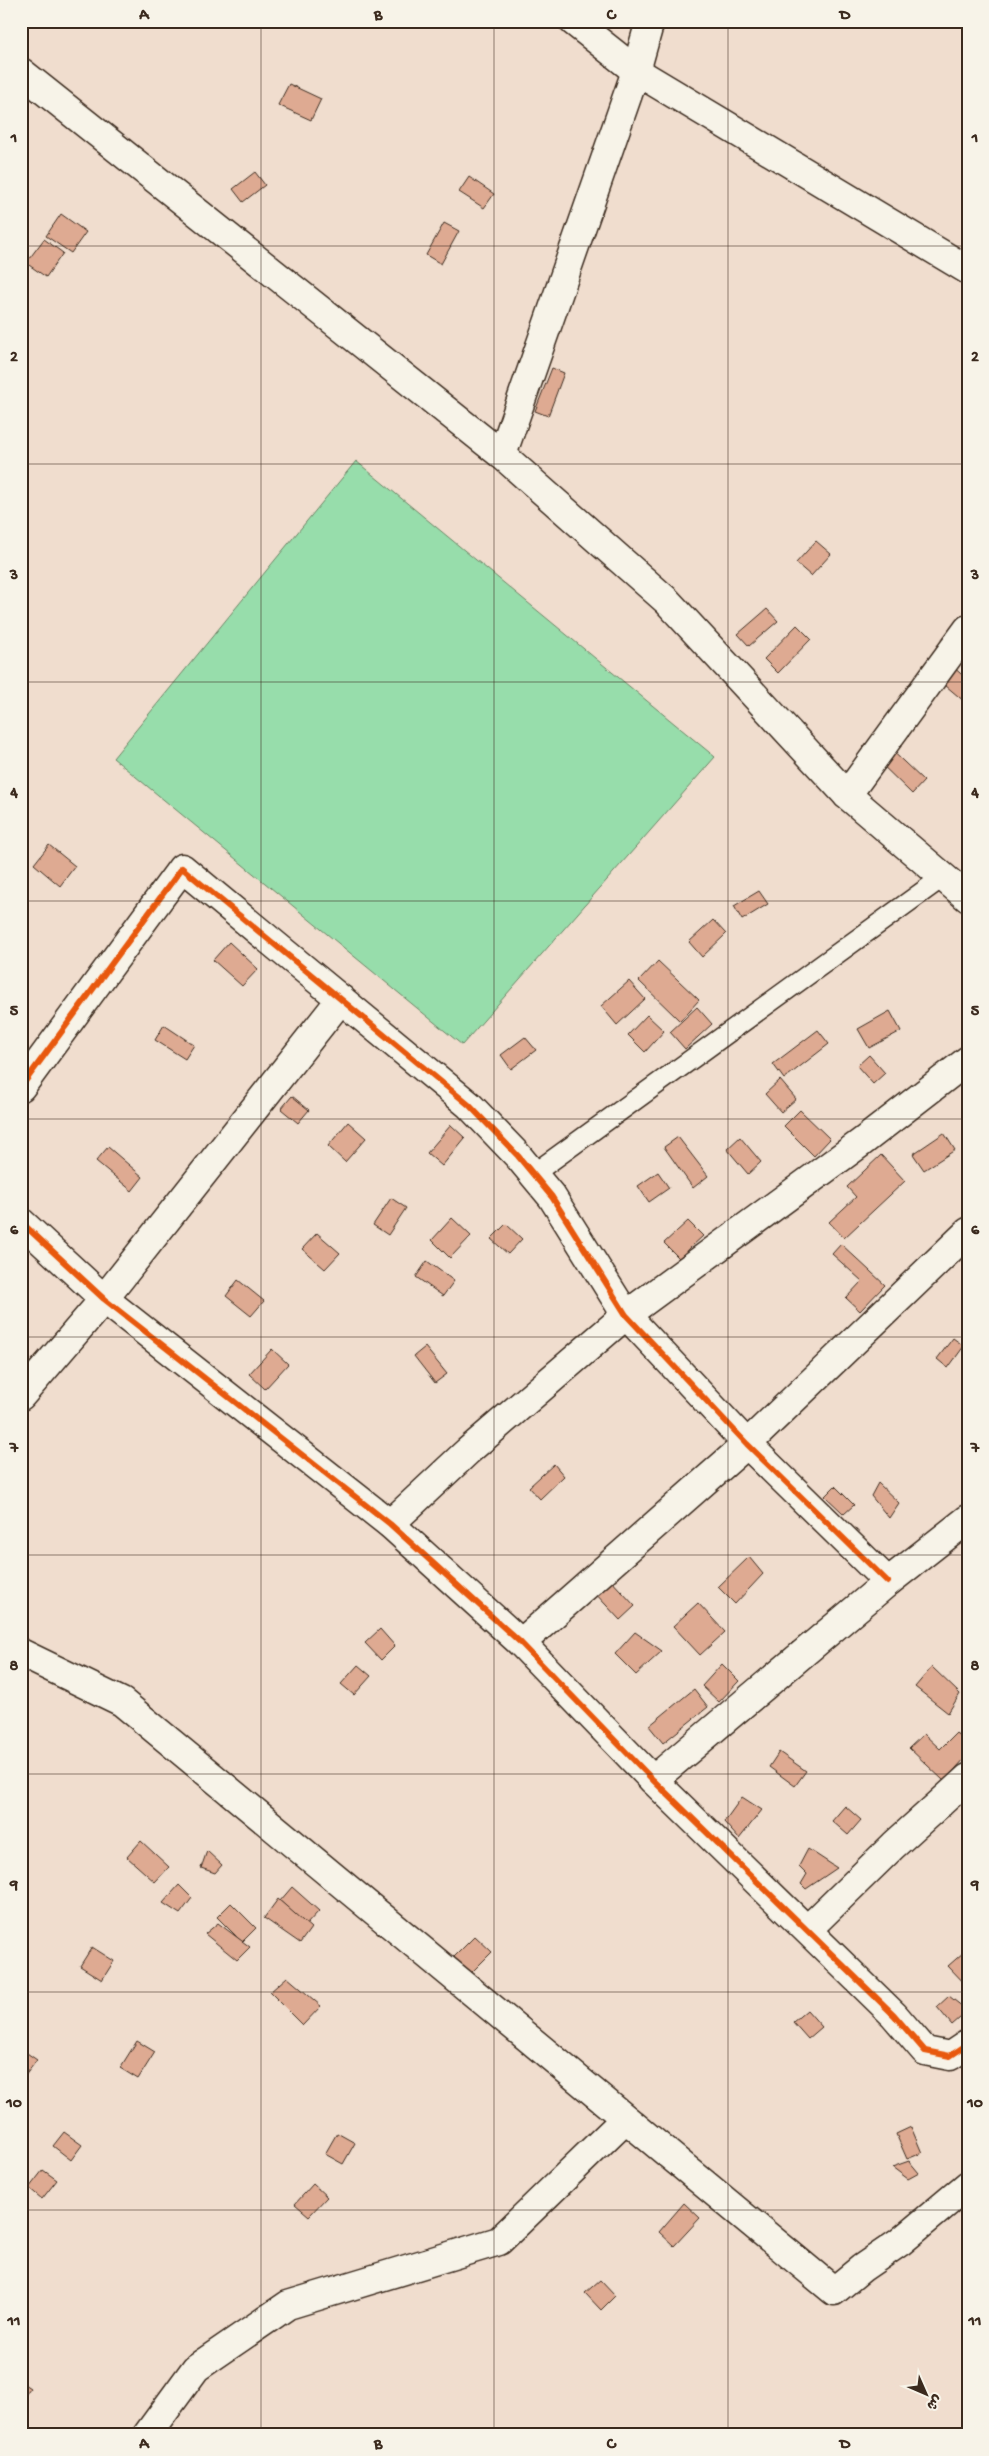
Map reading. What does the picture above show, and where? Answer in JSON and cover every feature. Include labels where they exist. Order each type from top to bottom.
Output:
[{"type":"street","points":[[573,21],[636,71],[968,270]]},
{"type":"street","points":[[502,455],[636,71],[650,21]]},
{"type":"street","points":[[21,72],[502,455],[667,600],[847,795],[968,898]]},
{"type":"street","points":[[847,795],[968,628]]},
{"type":"street","points":[[21,1087],[182,868],[469,1105],[552,1197],[626,1315],[747,1444],[888,1582]]},
{"type":"street","points":[[21,1396],[104,1299],[341,999]]},
{"type":"street","points":[[390,1524],[468,1451],[626,1315],[862,1142],[968,1060]]},
{"type":"street","points":[[21,1222],[104,1299],[390,1524],[521,1643],[653,1780],[808,1929],[894,2015],[925,2051],[950,2056],[968,2044]]},
{"type":"street","points":[[521,1643],[747,1444],[968,1232]]},
{"type":"street","points":[[653,1780],[888,1582],[968,1519]]},
{"type":"street","points":[[21,1653],[122,1702],[834,2291],[862,2268],[900,2242],[968,2185]]},
{"type":"street","points":[[808,1929],[894,1844],[968,1778]]},
{"type":"street","points":[[147,2435],[196,2368],[288,2305],[499,2241],[625,2119]]},
{"type":"lane","points":[[533,1174],[943,877]]},
{"type":"green space","points":[[356,461],[715,757],[462,1045],[113,758]]},
{"type":"building","points":[[289,84],[321,99],[311,120],[278,105]]},
{"type":"building","points":[[255,172],[265,185],[243,202],[233,189]]},
{"type":"building","points":[[469,177],[494,194],[484,208],[459,192]]},
{"type":"building","points":[[61,214],[86,232],[71,253],[46,236]]},
{"type":"building","points":[[444,223],[459,231],[441,264],[426,255]]},
{"type":"building","points":[[44,239],[63,253],[46,277],[26,263]]},
{"type":"building","points":[[552,368],[564,373],[548,416],[535,411]]},
{"type":"building","points":[[816,541],[831,554],[811,576],[796,563]]},
{"type":"building","points":[[767,609],[778,621],[749,646],[738,634]]},
{"type":"building","points":[[797,625],[811,639],[778,673],[764,659]]},
{"type":"building","points":[[952,666],[968,680],[968,699],[965,702],[939,680]]},
{"type":"building","points":[[884,743],[924,781],[912,794],[872,755]]},
{"type":"building","points":[[49,845],[75,866],[60,886],[34,864]]},
{"type":"building","points":[[759,891],[768,904],[742,920],[734,906]]},
{"type":"building","points":[[713,920],[726,934],[702,957],[689,942]]},
{"type":"building","points":[[229,942],[258,969],[242,986],[213,960]]},
{"type":"building","points":[[658,961],[699,1000],[680,1021],[639,981]]},
{"type":"building","points":[[629,981],[645,999],[617,1025],[601,1006]]},
{"type":"building","points":[[697,1007],[712,1024],[685,1049],[670,1032]]},
{"type":"building","points":[[890,1011],[901,1031],[869,1048],[858,1029]]},
{"type":"building","points":[[647,1015],[664,1031],[645,1052],[628,1035]]},
{"type":"building","points":[[164,1025],[194,1045],[185,1059],[155,1040]]},
{"type":"building","points":[[818,1030],[829,1044],[784,1079],[773,1064]]},
{"type":"building","points":[[525,1037],[536,1050],[511,1069],[501,1055]]},
{"type":"building","points":[[869,1055],[885,1073],[873,1084],[857,1066]]},
{"type":"building","points":[[780,1080],[796,1099],[781,1112],[765,1094]]},
{"type":"building","points":[[292,1096],[309,1110],[298,1123],[281,1109]]},
{"type":"building","points":[[800,1110],[830,1139],[814,1156],[784,1126]]},
{"type":"building","points":[[348,1122],[366,1138],[345,1162],[328,1146]]},
{"type":"building","points":[[451,1125],[465,1138],[442,1166],[427,1153]]},
{"type":"building","points":[[944,1133],[955,1150],[924,1170],[913,1154]]},
{"type":"building","points":[[678,1137],[708,1176],[693,1188],[664,1147]]},
{"type":"building","points":[[740,1137],[761,1162],[748,1174],[727,1149]]},
{"type":"building","points":[[108,1147],[143,1177],[132,1191],[96,1161]]},
{"type":"building","points":[[881,1155],[905,1181],[844,1238],[829,1222],[856,1197],[847,1187]]},
{"type":"building","points":[[658,1172],[669,1188],[649,1202],[638,1186]]},
{"type":"building","points":[[391,1198],[406,1208],[388,1235],[373,1225]]},
{"type":"building","points":[[452,1218],[471,1236],[450,1258],[432,1240]]},
{"type":"building","points":[[688,1221],[703,1236],[679,1258],[664,1243]]},
{"type":"building","points":[[506,1224],[522,1239],[508,1254],[491,1239]]},
{"type":"building","points":[[317,1233],[340,1253],[325,1269],[302,1249]]},
{"type":"building","points":[[841,1244],[885,1285],[860,1311],[846,1298],[862,1281],[832,1254]]},
{"type":"building","points":[[427,1261],[454,1281],[443,1296],[416,1277]]},
{"type":"building","points":[[238,1280],[264,1301],[251,1316],[226,1296]]},
{"type":"building","points":[[953,1338],[964,1346],[948,1368],[937,1359]]},
{"type":"building","points":[[425,1347],[447,1374],[435,1383],[414,1356]]},
{"type":"building","points":[[272,1349],[288,1364],[265,1389],[249,1374]]},
{"type":"building","points":[[554,1464],[564,1476],[540,1499],[529,1487]]},
{"type":"building","points":[[878,1483],[899,1503],[889,1518],[871,1496]]},
{"type":"building","points":[[835,1486],[854,1505],[844,1514],[825,1496]]},
{"type":"building","points":[[749,1557],[763,1574],[735,1604],[718,1587]]},
{"type":"building","points":[[608,1577],[635,1606],[620,1620],[593,1591]]},
{"type":"building","points":[[698,1603],[725,1632],[700,1655],[673,1626]]},
{"type":"building","points":[[380,1629],[395,1646],[381,1660],[365,1643]]},
{"type":"building","points":[[635,1632],[662,1651],[636,1675],[615,1654]]},
{"type":"building","points":[[722,1664],[739,1681],[719,1702],[702,1686]]},
{"type":"building","points":[[358,1665],[371,1676],[354,1695],[341,1684]]},
{"type":"building","points":[[932,1667],[960,1694],[948,1713],[915,1687]]},
{"type":"building","points":[[694,1689],[708,1707],[663,1743],[649,1726]]},
{"type":"building","points":[[956,1733],[968,1743],[968,1755],[944,1781],[909,1748],[924,1734],[940,1749]]},
{"type":"building","points":[[779,1752],[806,1771],[795,1786],[769,1767]]},
{"type":"building","points":[[742,1797],[762,1810],[739,1839],[724,1822]]},
{"type":"building","points":[[845,1806],[861,1820],[848,1835],[832,1821]]},
{"type":"building","points":[[141,1841],[169,1867],[155,1882],[127,1857]]},
{"type":"building","points":[[808,1849],[837,1868],[806,1889],[801,1884],[807,1874],[799,1866]]},
{"type":"building","points":[[207,1851],[222,1865],[215,1873],[201,1868]]},
{"type":"building","points":[[179,1885],[192,1898],[180,1914],[163,1903]]},
{"type":"building","points":[[292,1887],[319,1911],[306,1925],[280,1901]]},
{"type":"building","points":[[278,1899],[311,1928],[300,1943],[264,1918]]},
{"type":"building","points":[[231,1903],[256,1928],[242,1942],[217,1917]]},
{"type":"building","points":[[218,1923],[250,1947],[237,1960],[205,1934]]},
{"type":"building","points":[[475,1936],[492,1952],[467,1977],[450,1961]]},
{"type":"building","points":[[92,1947],[114,1961],[102,1980],[80,1966]]},
{"type":"building","points":[[964,1952],[968,1957],[968,1987],[948,1966]]},
{"type":"building","points":[[287,1977],[321,2006],[303,2025],[270,1992]]},
{"type":"building","points":[[949,1996],[968,2011],[952,2025],[937,2007]]},
{"type":"building","points":[[807,2010],[822,2027],[808,2039],[793,2022]]},
{"type":"building","points":[[137,2041],[155,2052],[138,2079],[120,2068]]},
{"type":"building","points":[[21,2049],[37,2060],[21,2081]]},
{"type":"building","points":[[911,2127],[922,2153],[907,2159],[896,2134]]},
{"type":"building","points":[[64,2132],[82,2145],[71,2160],[53,2146]]},
{"type":"building","points":[[337,2133],[355,2143],[343,2164],[325,2154]]},
{"type":"building","points":[[909,2161],[919,2173],[908,2179],[892,2167]]},
{"type":"building","points":[[43,2170],[57,2180],[42,2199],[29,2188]]},
{"type":"building","points":[[313,2184],[327,2197],[309,2216],[295,2204]]},
{"type":"building","points":[[684,2203],[700,2218],[674,2246],[659,2232]]},
{"type":"building","points":[[600,2280],[615,2296],[601,2310],[585,2293]]},
{"type":"building","points":[[21,2382],[30,2388],[21,2401]]},
{"type":"cycle path","points":[[21,1087],[182,868],[469,1105],[518,1156],[552,1197],[626,1315],[747,1444],[888,1582]]},
{"type":"cycle path","points":[[21,1222],[104,1299],[390,1524],[521,1643],[653,1780],[894,2015],[925,2051],[950,2056],[968,2044]]}]
